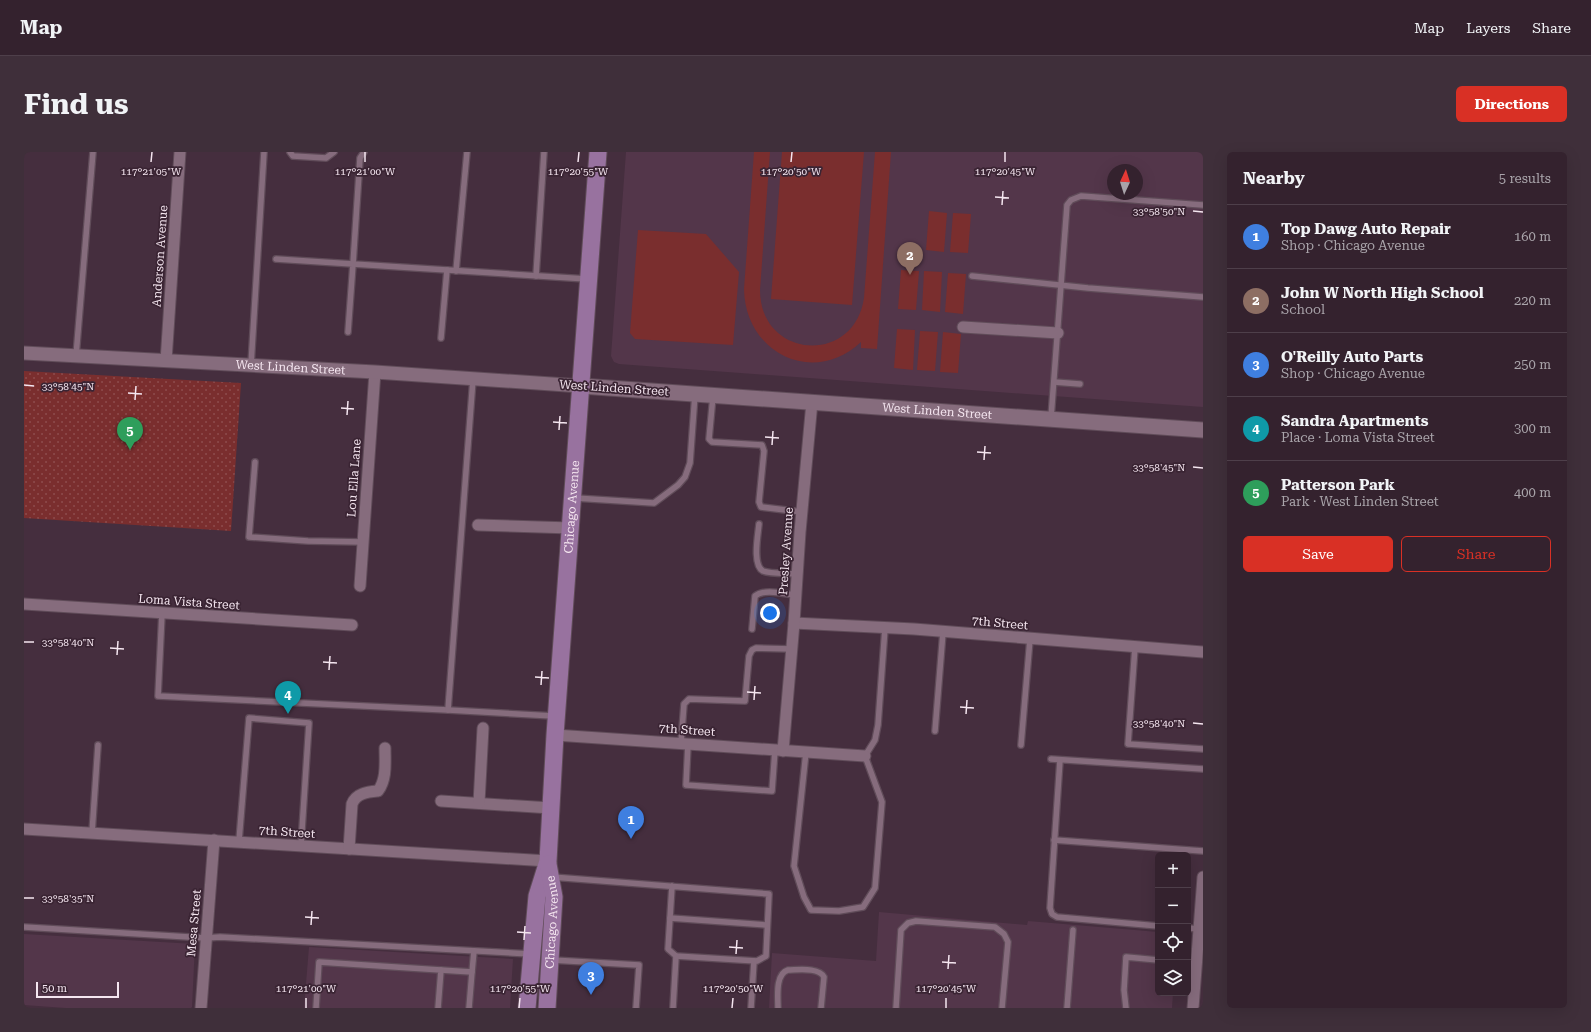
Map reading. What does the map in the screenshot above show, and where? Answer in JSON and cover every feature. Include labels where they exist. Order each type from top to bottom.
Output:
[{"type":"main road","name":"Chicago Avenue","points":[[547,1008],[554,896],[549,869],[556,716],[598,152]]},
{"type":"main road","name":"West Linden Street","points":[[581,386],[1203,430]]},
{"type":"main road","name":"Chicago Avenue","points":[[527,1008],[537,896],[549,869]]},
{"type":"street","name":"Anderson Avenue","points":[[166,361],[180,152]]},
{"type":"street","points":[[963,327],[1058,333]]},
{"type":"street","name":"West Linden Street","points":[[24,353],[375,372],[581,386]]},
{"type":"street","name":"Lou Ella Lane","points":[[360,586],[375,372]]},
{"type":"street","name":"Presley Avenue","points":[[779,750],[792,649],[812,402]]},
{"type":"street","points":[[478,525],[571,528]]},
{"type":"street","name":"Loma Vista Street","points":[[24,604],[352,625]]},
{"type":"street","name":"7th Street","points":[[794,623],[943,632],[1203,652]]},
{"type":"street","points":[[479,803],[483,728]]},
{"type":"street","name":"7th Street","points":[[555,735],[865,756]]},
{"type":"street","points":[[349,849],[352,804],[354,799],[358,796],[366,792],[378,791],[382,786],[384,778],[385,748]]},
{"type":"street","points":[[441,801],[551,808]]},
{"type":"street","name":"7th Street","points":[[24,829],[301,845],[549,869]]},
{"type":"street","name":"Mesa Street","points":[[200,1008],[214,840]]},
{"type":"street","points":[[1193,1008],[1192,963],[1194,929],[1201,916],[1203,877]]},
{"type":"lane","points":[[76,356],[93,152]]},
{"type":"lane","points":[[251,366],[264,152]]},
{"type":"lane","points":[[290,152],[293,156],[326,158],[334,152]]},
{"type":"lane","points":[[348,332],[360,158],[364,152]]},
{"type":"lane","points":[[456,271],[467,152]]},
{"type":"lane","points":[[536,276],[544,152]]},
{"type":"lane","points":[[1051,419],[1067,205],[1071,200],[1081,196],[1203,205]]},
{"type":"lane","points":[[276,259],[589,279]]},
{"type":"lane","points":[[441,338],[447,270]]},
{"type":"lane","points":[[972,276],[1061,284],[1088,288],[1203,297]]},
{"type":"lane","points":[[448,710],[473,379]]},
{"type":"lane","points":[[1054,382],[1080,384]]},
{"type":"lane","points":[[573,498],[654,503],[678,485],[685,477],[690,463],[695,394]]},
{"type":"lane","points":[[713,395],[709,438],[712,442],[762,445],[764,451],[759,502],[760,507],[802,512]]},
{"type":"lane","points":[[255,462],[248,537],[308,541],[363,542]]},
{"type":"lane","points":[[759,524],[756,562],[760,568],[765,571],[798,574]]},
{"type":"lane","points":[[752,629],[755,596],[759,593],[766,592],[796,595]]},
{"type":"lane","points":[[162,613],[158,696],[556,716]]},
{"type":"lane","points":[[806,752],[794,866],[804,897],[811,910],[839,912],[863,907],[875,888],[882,802],[865,756],[875,740],[878,725],[885,628]]},
{"type":"lane","points":[[936,731],[943,632]]},
{"type":"lane","points":[[1021,745],[1030,639]]},
{"type":"lane","points":[[1135,647],[1128,744],[1203,749]]},
{"type":"lane","points":[[779,750],[772,791],[686,785],[684,704],[689,699],[743,702],[746,698],[749,656],[752,650],[756,648],[792,649]]},
{"type":"lane","points":[[239,842],[249,718],[309,723],[301,845]]},
{"type":"lane","points":[[92,833],[98,745]]},
{"type":"lane","points":[[1051,759],[1203,769]]},
{"type":"lane","points":[[1060,760],[1050,908],[1052,914],[1057,918],[1155,926]]},
{"type":"lane","points":[[1054,840],[1203,851]]},
{"type":"lane","points":[[549,869],[672,886],[769,894],[766,956],[754,961],[676,956],[668,949],[672,886]]},
{"type":"lane","points":[[670,918],[767,925]]},
{"type":"lane","points":[[896,1008],[901,930],[908,923],[916,921],[995,927],[1004,934],[1008,942],[1002,1008]]},
{"type":"lane","points":[[24,927],[206,938],[220,937],[532,954]]},
{"type":"lane","points":[[1067,1008],[1074,930]]},
{"type":"lane","points":[[469,1008],[474,951]]},
{"type":"lane","points":[[673,1008],[676,956]]},
{"type":"lane","points":[[1126,1008],[1124,990],[1126,957],[1155,960]]},
{"type":"lane","points":[[550,960],[639,965],[636,1008]]},
{"type":"lane","points":[[751,1008],[754,961]]},
{"type":"lane","points":[[316,1008],[319,962],[472,972]]},
{"type":"lane","points":[[438,1008],[441,970]]},
{"type":"lane","points":[[778,1008],[780,976],[784,971],[788,970],[817,971],[823,974],[821,1008]]},
{"type":"shaded area","points":[[626,152],[1203,152],[1203,407],[619,364],[614,362],[611,356]]},
{"type":"shaded area","points":[[754,152],[770,152],[760,290],[764,313],[775,330],[790,341],[808,345],[827,344],[844,335],[857,320],[864,298],[875,152],[891,152],[877,349],[861,348],[861,342],[842,355],[823,362],[803,362],[785,356],[769,346],[756,331],[747,311],[744,289]]},
{"type":"shaded area","points":[[782,152],[864,152],[852,305],[771,299]]},
{"type":"shaded area","points":[[929,211],[947,213],[944,252],[926,250]]},
{"type":"shaded area","points":[[953,213],[971,214],[968,253],[950,252]]},
{"type":"shaded area","points":[[638,230],[706,234],[739,272],[733,345],[635,339],[630,333]]},
{"type":"shaded area","points":[[901,270],[919,271],[916,310],[898,309]]},
{"type":"shaded area","points":[[924,271],[942,272],[940,312],[922,310]]},
{"type":"shaded area","points":[[948,273],[966,274],[963,314],[945,312]]},
{"type":"shaded area","points":[[897,329],[915,330],[913,370],[894,368]]},
{"type":"shaded area","points":[[920,331],[938,332],[935,371],[917,370]]},
{"type":"shaded area","points":[[943,332],[961,334],[958,373],[940,372]]},
{"type":"shaded area","points":[[24,371],[241,383],[231,531],[24,518]]},
{"type":"shaded area","points":[[879,912],[1027,925],[1028,921],[1155,932],[1155,996],[1173,996],[1172,1008],[769,1008],[772,953],[876,961]]},
{"type":"shaded area","points":[[24,934],[195,944],[192,1007],[66,1008],[24,1005]]},
{"type":"shaded area","points":[[309,947],[513,959],[510,1008],[304,1008]]},
{"type":"place","name":"John W North High School","points":[[910,275]]},
{"type":"place","name":"Patterson Park","points":[[130,450]]},
{"type":"place","name":"Sandra Apartments","points":[[288,714]]},
{"type":"place","name":"Top Dawg Auto Repair","points":[[631,839]]},
{"type":"place","name":"O'Reilly Auto Parts","points":[[591,995]]}]
